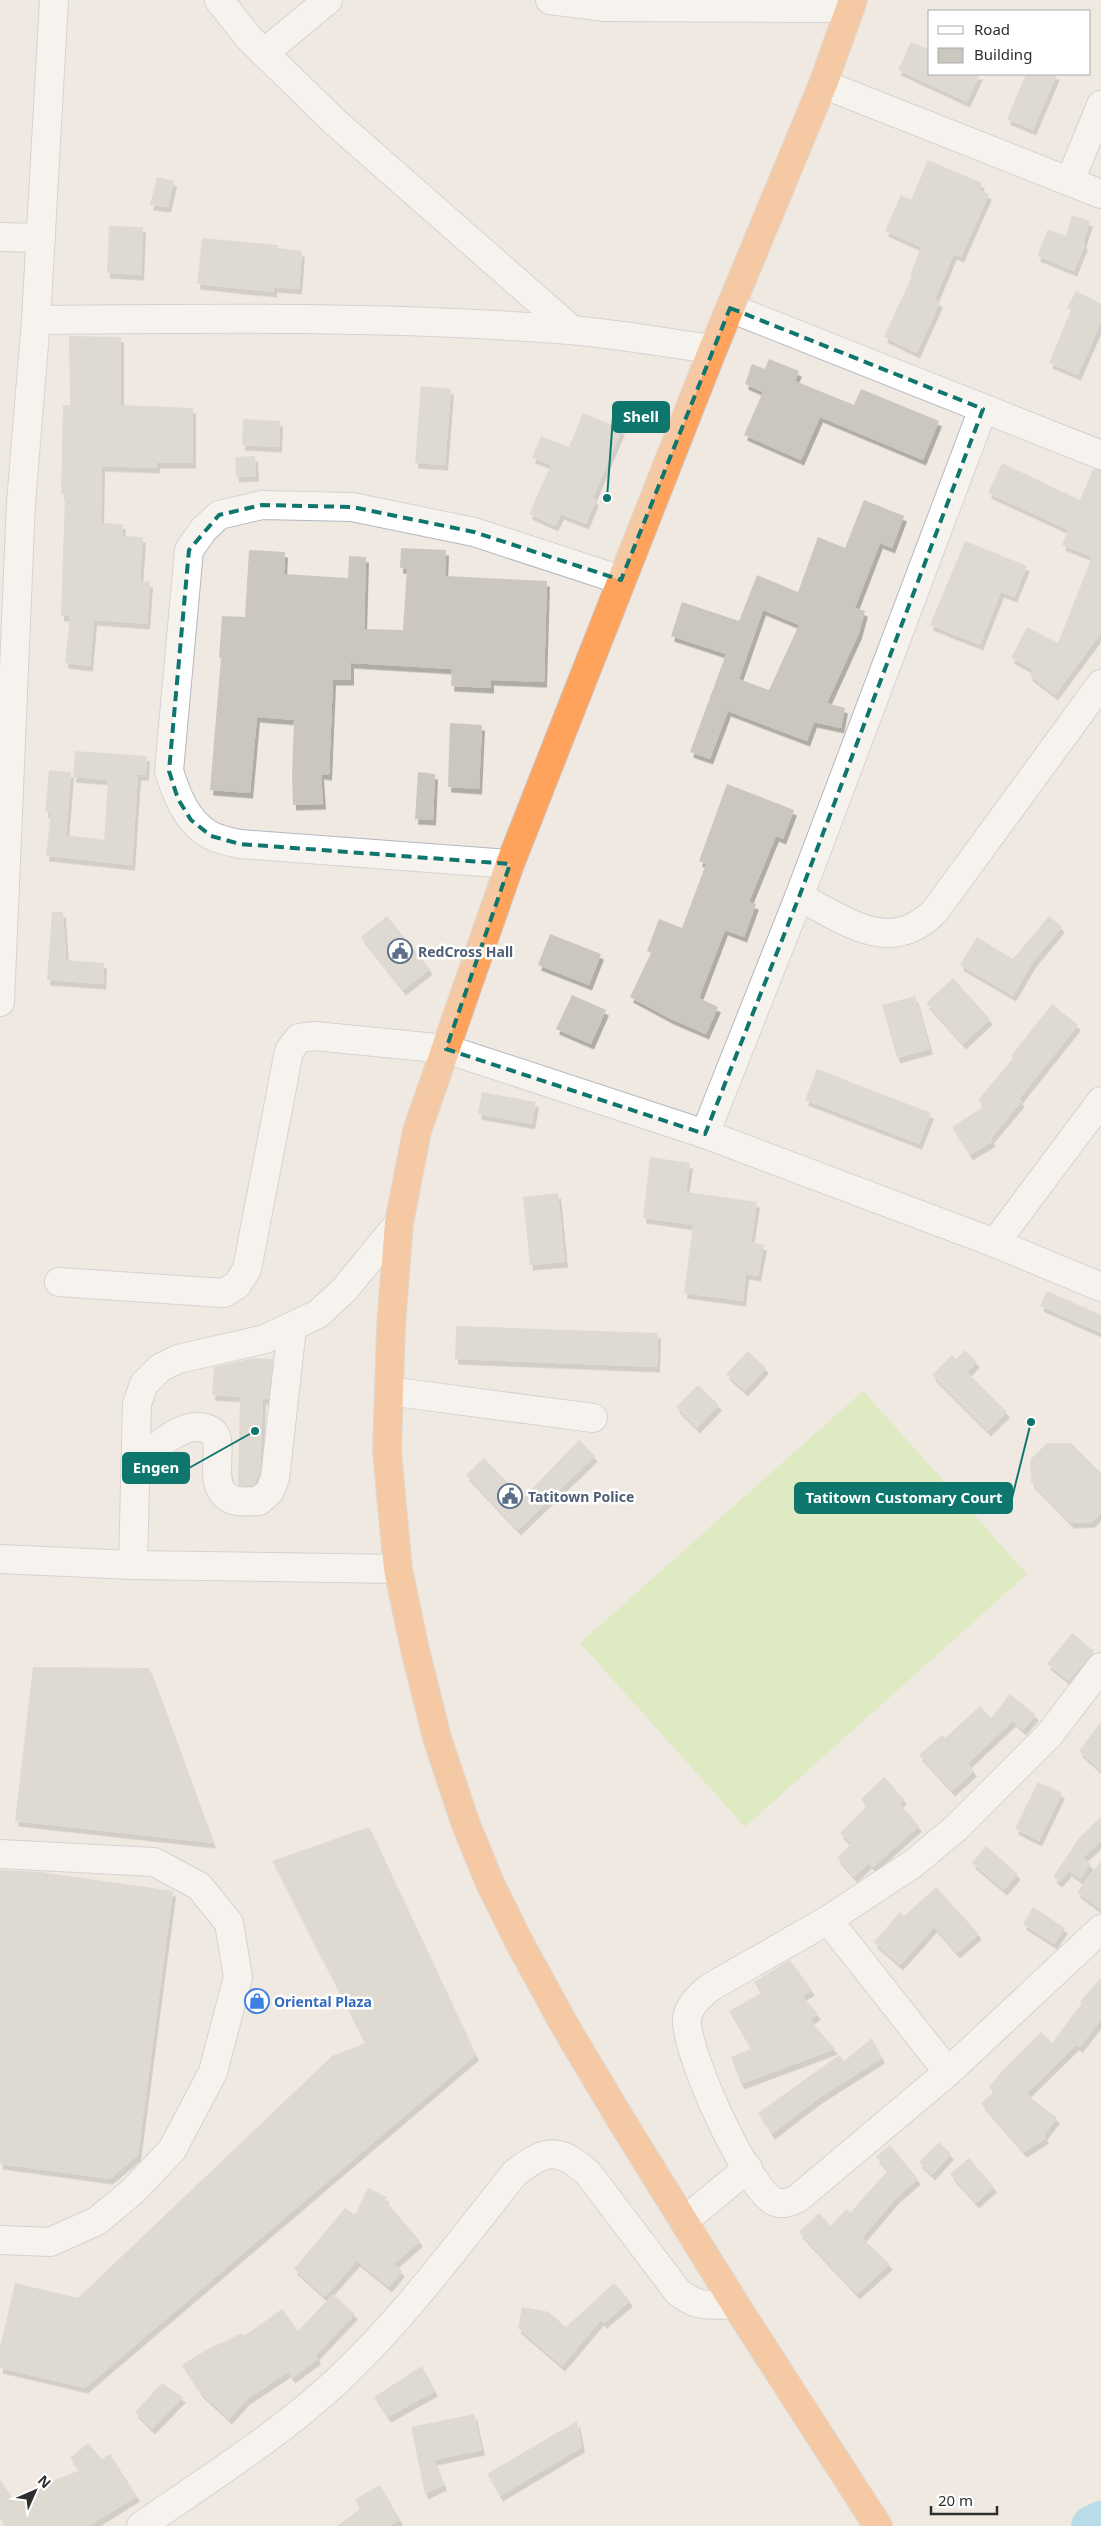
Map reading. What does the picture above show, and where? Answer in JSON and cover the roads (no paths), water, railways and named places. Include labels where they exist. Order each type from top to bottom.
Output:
[{"type":"highway","points":[[852,4],[823,84],[713,349],[510,864],[417,1131],[399,1222],[391,1326],[387,1452],[398,1569],[438,1738],[465,1822],[489,1881],[518,1940],[565,2026],[735,2304],[878,2526]]},
{"type":"street","points":[[0,1002],[11,503],[36,320],[54,0]]},
{"type":"street","points":[[219,0],[249,38],[335,122],[572,330]]},
{"type":"street","points":[[264,53],[328,0]]},
{"type":"street","points":[[550,0],[605,7],[681,4],[852,4]]},
{"type":"street","points":[[823,84],[1101,194]]},
{"type":"street","points":[[1070,181],[1101,105]]},
{"type":"street","points":[[0,237],[41,238]]},
{"type":"street","points":[[730,308],[1101,455]]},
{"type":"street","points":[[36,320],[168,318],[460,323],[572,330],[713,349]]},
{"type":"street","points":[[704,1134],[799,897],[983,408]]},
{"type":"street","points":[[510,864],[240,844],[211,836],[191,820],[178,799],[169,771],[189,550],[204,528],[219,515],[262,505],[352,507],[474,532],[621,580]]},
{"type":"street","points":[[799,897],[870,932],[890,934],[908,930],[922,924],[935,911],[1101,684]]},
{"type":"street","points":[[59,1282],[224,1293],[237,1285],[247,1269],[289,1051],[299,1038],[315,1036],[446,1049],[704,1134],[995,1243],[1101,1287]]},
{"type":"street","points":[[995,1243],[1101,1101]]},
{"type":"street","points":[[133,1565],[137,1404],[144,1384],[160,1368],[178,1358],[264,1339],[292,1328],[318,1314],[344,1290],[399,1222]]},
{"type":"street","points":[[135,1464],[180,1432],[200,1427],[211,1430],[217,1439],[217,1480],[224,1495],[234,1501],[259,1501],[270,1491],[275,1478],[292,1328]]},
{"type":"street","points":[[389,1391],[593,1418]]},
{"type":"street","points":[[0,1559],[133,1565],[398,1569]]},
{"type":"street","points":[[1101,1667],[1050,1734],[956,1828],[914,1864],[828,1920],[709,1988],[694,2002],[687,2016],[688,2036],[701,2077],[717,2112],[748,2168],[766,2195],[775,2202],[786,2203],[797,2199],[948,2072],[1101,1930]]},
{"type":"street","points":[[0,1854],[154,1862],[199,1886],[229,1923],[238,1977],[213,2072],[172,2150],[133,2191],[97,2221],[50,2242],[0,2240]]},
{"type":"street","points":[[828,1920],[948,2072]]},
{"type":"street","points":[[141,2526],[282,2427],[327,2390],[401,2314],[515,2173],[533,2160],[554,2154],[571,2158],[588,2173],[678,2292],[690,2301],[705,2306],[735,2304]]},
{"type":"street","points":[[684,2222],[748,2168]]},
{"type":"waterway","points":[[1091,2526],[1101,2521]]},
{"type":"place","name":"Shell","points":[[607,498]]},
{"type":"place","name":"RedCross Hall","points":[[400,951]]},
{"type":"place","name":"Tatitown Customary Court","points":[[1031,1422]]},
{"type":"place","name":"Engen","points":[[255,1431]]},
{"type":"place","name":"Tatitown Police","points":[[510,1496]]},
{"type":"place","name":"Oriental Plaza","points":[[257,2001]]}]
